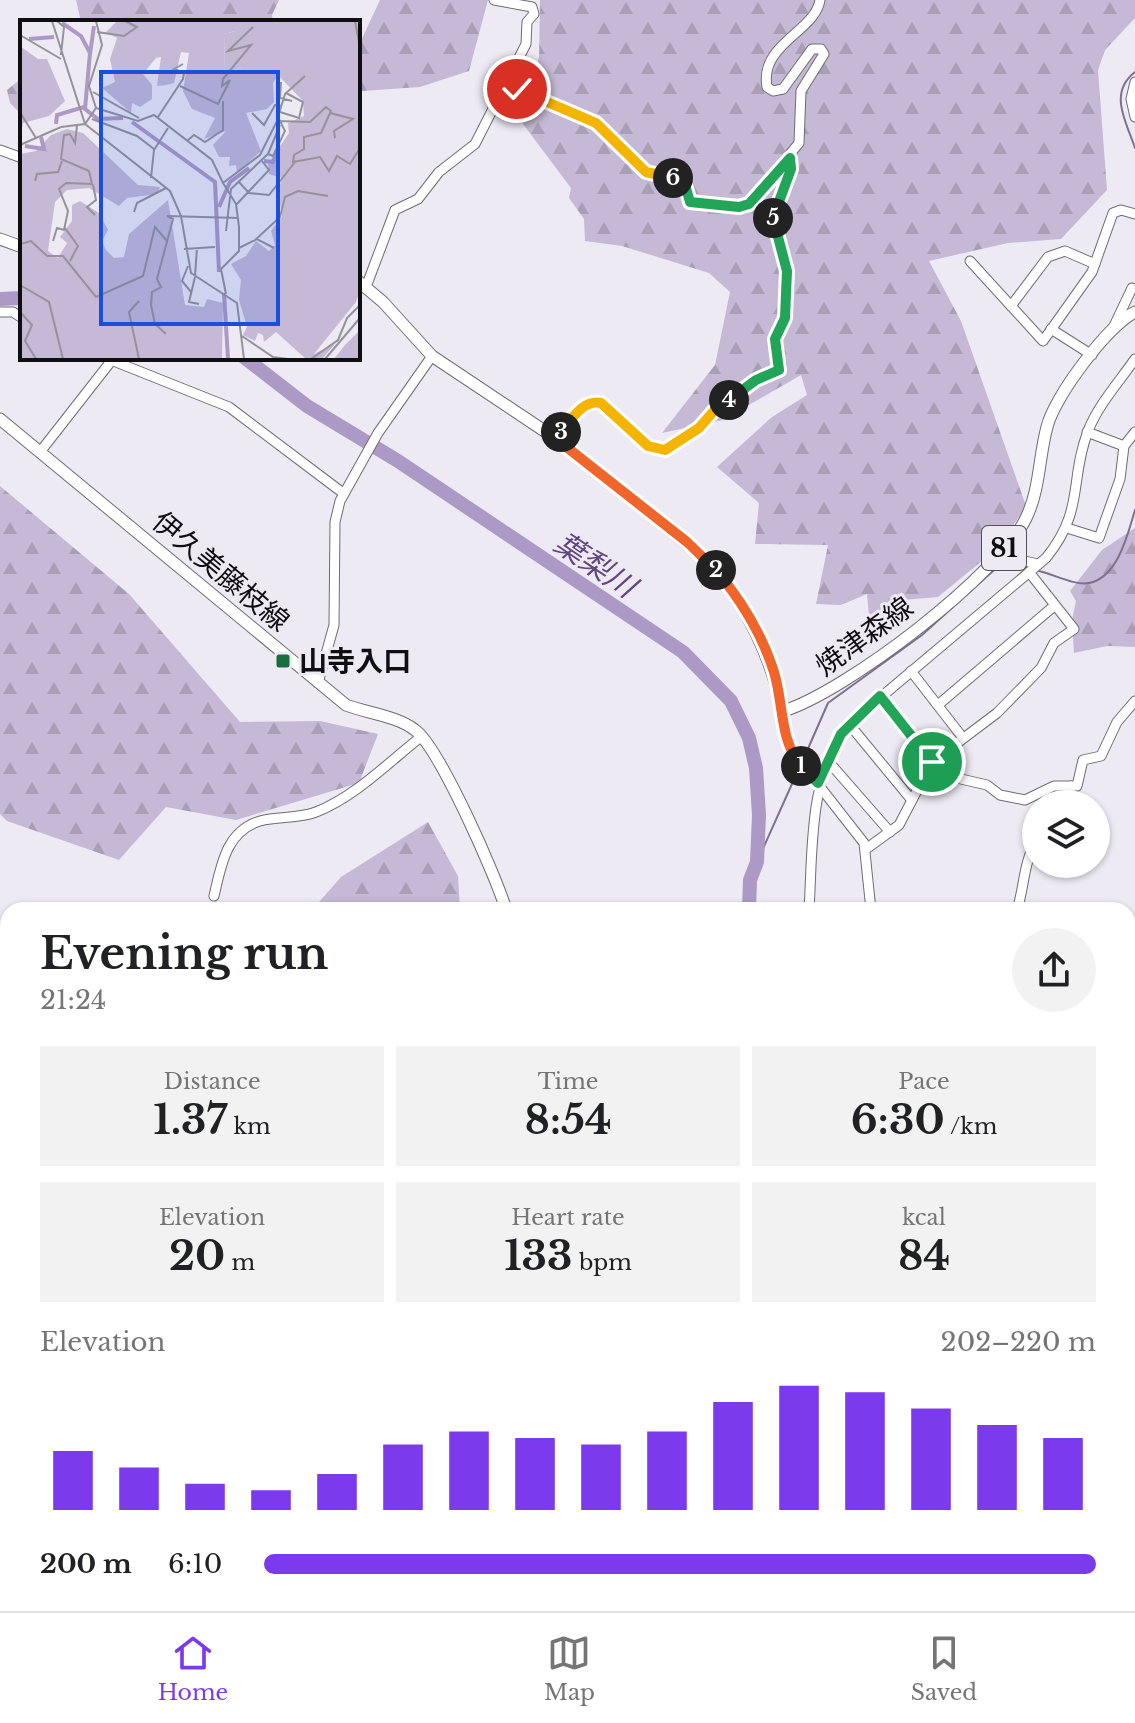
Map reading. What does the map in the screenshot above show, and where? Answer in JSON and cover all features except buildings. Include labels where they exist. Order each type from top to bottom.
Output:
[{"type":"main road","points":[[0,239],[20,246]]},
{"type":"main road","name":"焼津森線","points":[[362,284],[432,356],[555,438],[712,564],[739,599],[759,636],[774,672],[783,711],[808,704],[835,689],[894,647],[997,555],[1019,531],[1028,514],[1047,424],[1092,355],[1113,329],[1135,312]]},
{"type":"main road","name":"伊久美藤枝線","points":[[0,419],[346,705],[401,723],[422,736],[440,759],[503,902]]},
{"type":"street","points":[[362,284],[395,210],[418,199],[439,172],[475,144],[526,44],[527,22],[534,14],[532,7],[494,0]]},
{"type":"street","points":[[504,90],[517,89],[551,101],[596,123],[646,172],[678,179],[690,202],[739,207],[749,204],[790,158],[799,143],[801,91],[824,54],[821,49],[812,49],[783,89],[773,91],[767,87],[765,76],[780,47],[811,18],[820,0]]},
{"type":"street","points":[[1135,82],[1131,99],[1135,117]]},
{"type":"street","points":[[0,150],[20,157]]},
{"type":"street","points":[[555,438],[587,403],[594,401],[601,403],[648,446],[665,450],[699,428],[719,405],[740,395],[756,380],[779,370],[775,339],[785,318],[787,271],[773,221],[791,169],[790,158]]},
{"type":"street","points":[[970,261],[1043,341],[1095,264],[1113,213],[1121,210],[1135,214]]},
{"type":"street","points":[[1011,306],[1048,257],[1065,251],[1095,264]]},
{"type":"street","points":[[1113,329],[1134,288]]},
{"type":"street","points":[[0,312],[13,312],[20,317]]},
{"type":"street","points":[[1051,329],[1092,355]]},
{"type":"street","points":[[318,683],[334,625],[335,522],[343,493],[378,433],[432,356]]},
{"type":"street","points":[[810,902],[818,783],[849,724],[1038,564],[1067,528],[1076,500],[1087,432],[1135,359]]},
{"type":"street","points":[[40,452],[108,360]]},
{"type":"street","points":[[112,360],[229,407],[343,493]]},
{"type":"street","points":[[1087,432],[1124,446]]},
{"type":"street","points":[[1067,528],[1099,538],[1120,479],[1124,446],[1135,432]]},
{"type":"street","points":[[997,555],[1038,564]]},
{"type":"street","points":[[866,849],[899,825],[910,798],[932,762],[997,713],[1041,668],[1054,643],[1074,629],[1029,572]]},
{"type":"street","points":[[938,705],[1054,606]]},
{"type":"street","points":[[911,671],[963,738]]},
{"type":"street","points":[[880,696],[932,762],[948,776],[987,785],[1000,795],[1025,800],[1054,786],[1077,786],[1083,760],[1101,756],[1117,722],[1135,701]]},
{"type":"street","points":[[783,711],[788,746],[801,766],[855,829],[866,849],[870,902]]},
{"type":"street","points":[[849,724],[910,798]]},
{"type":"street","points":[[214,896],[224,851],[231,841],[258,822],[315,813],[338,800],[422,736]]},
{"type":"street","points":[[828,761],[890,832]]},
{"type":"street","points":[[1070,790],[1071,786]]},
{"type":"street","points":[[1020,902],[1027,878]]},
{"type":"green space","points":[[76,0],[279,0],[273,20],[81,20]]},
{"type":"green space","points":[[380,0],[488,0],[469,71],[420,87],[362,91],[360,43]]},
{"type":"green space","points":[[540,0],[1135,0],[1135,18],[1105,50],[1098,70],[1107,190],[1061,239],[1008,243],[929,261],[961,321],[1026,506],[999,547],[938,597],[903,600],[871,639],[867,594],[841,605],[816,604],[828,545],[755,544],[759,503],[717,467],[772,417],[807,395],[801,375],[723,420],[662,433],[715,365],[730,292],[709,273],[622,246],[585,241],[584,219],[569,198],[571,188],[523,124],[539,57]]},
{"type":"green space","points":[[20,80],[20,113],[10,103],[7,90]]},
{"type":"green space","points":[[0,486],[129,594],[240,722],[320,721],[378,734],[359,783],[236,820],[166,807],[119,860],[7,821],[0,814]]},
{"type":"green space","points":[[1135,528],[1135,647],[1107,646],[1074,653],[1072,620],[1076,601],[1070,591],[1102,550]]},
{"type":"green space","points":[[428,822],[458,876],[460,902],[319,902],[341,877]]},
{"type":"waterway","points":[[1135,72],[1122,89],[1121,98],[1124,118],[1135,148]]},
{"type":"waterway","name":"葉梨川","points":[[0,299],[20,298]]},
{"type":"waterway","name":"葉梨川","points":[[248,360],[307,406],[398,461],[683,652],[731,701],[749,738],[756,768],[759,815],[757,862],[750,880],[749,902]]},
{"type":"waterway","points":[[1039,571],[1077,583],[1099,579],[1107,573],[1120,553],[1135,510]]},
{"type":"waterway","points":[[965,596],[1002,563],[1029,569]]},
{"type":"waterway","points":[[803,760],[828,703],[922,635],[954,606]]},
{"type":"waterway","points":[[757,862],[800,766]]},
{"type":"place","name":"山寺入口","points":[[283,661]]},
{"type":"route","points":[[517,89],[551,101],[596,123],[626,156],[646,172],[678,179],[686,188],[690,202],[701,205],[719,203],[739,207],[749,204],[790,158],[791,169],[773,212],[787,271],[785,318],[775,339],[781,364],[779,370],[756,380],[740,395],[719,405],[699,428],[665,450],[648,446],[601,403],[594,401],[587,403],[555,438],[687,542],[712,564],[730,587],[747,612],[774,672],[788,746],[798,763],[818,783],[841,734],[880,696],[932,762]]}]
